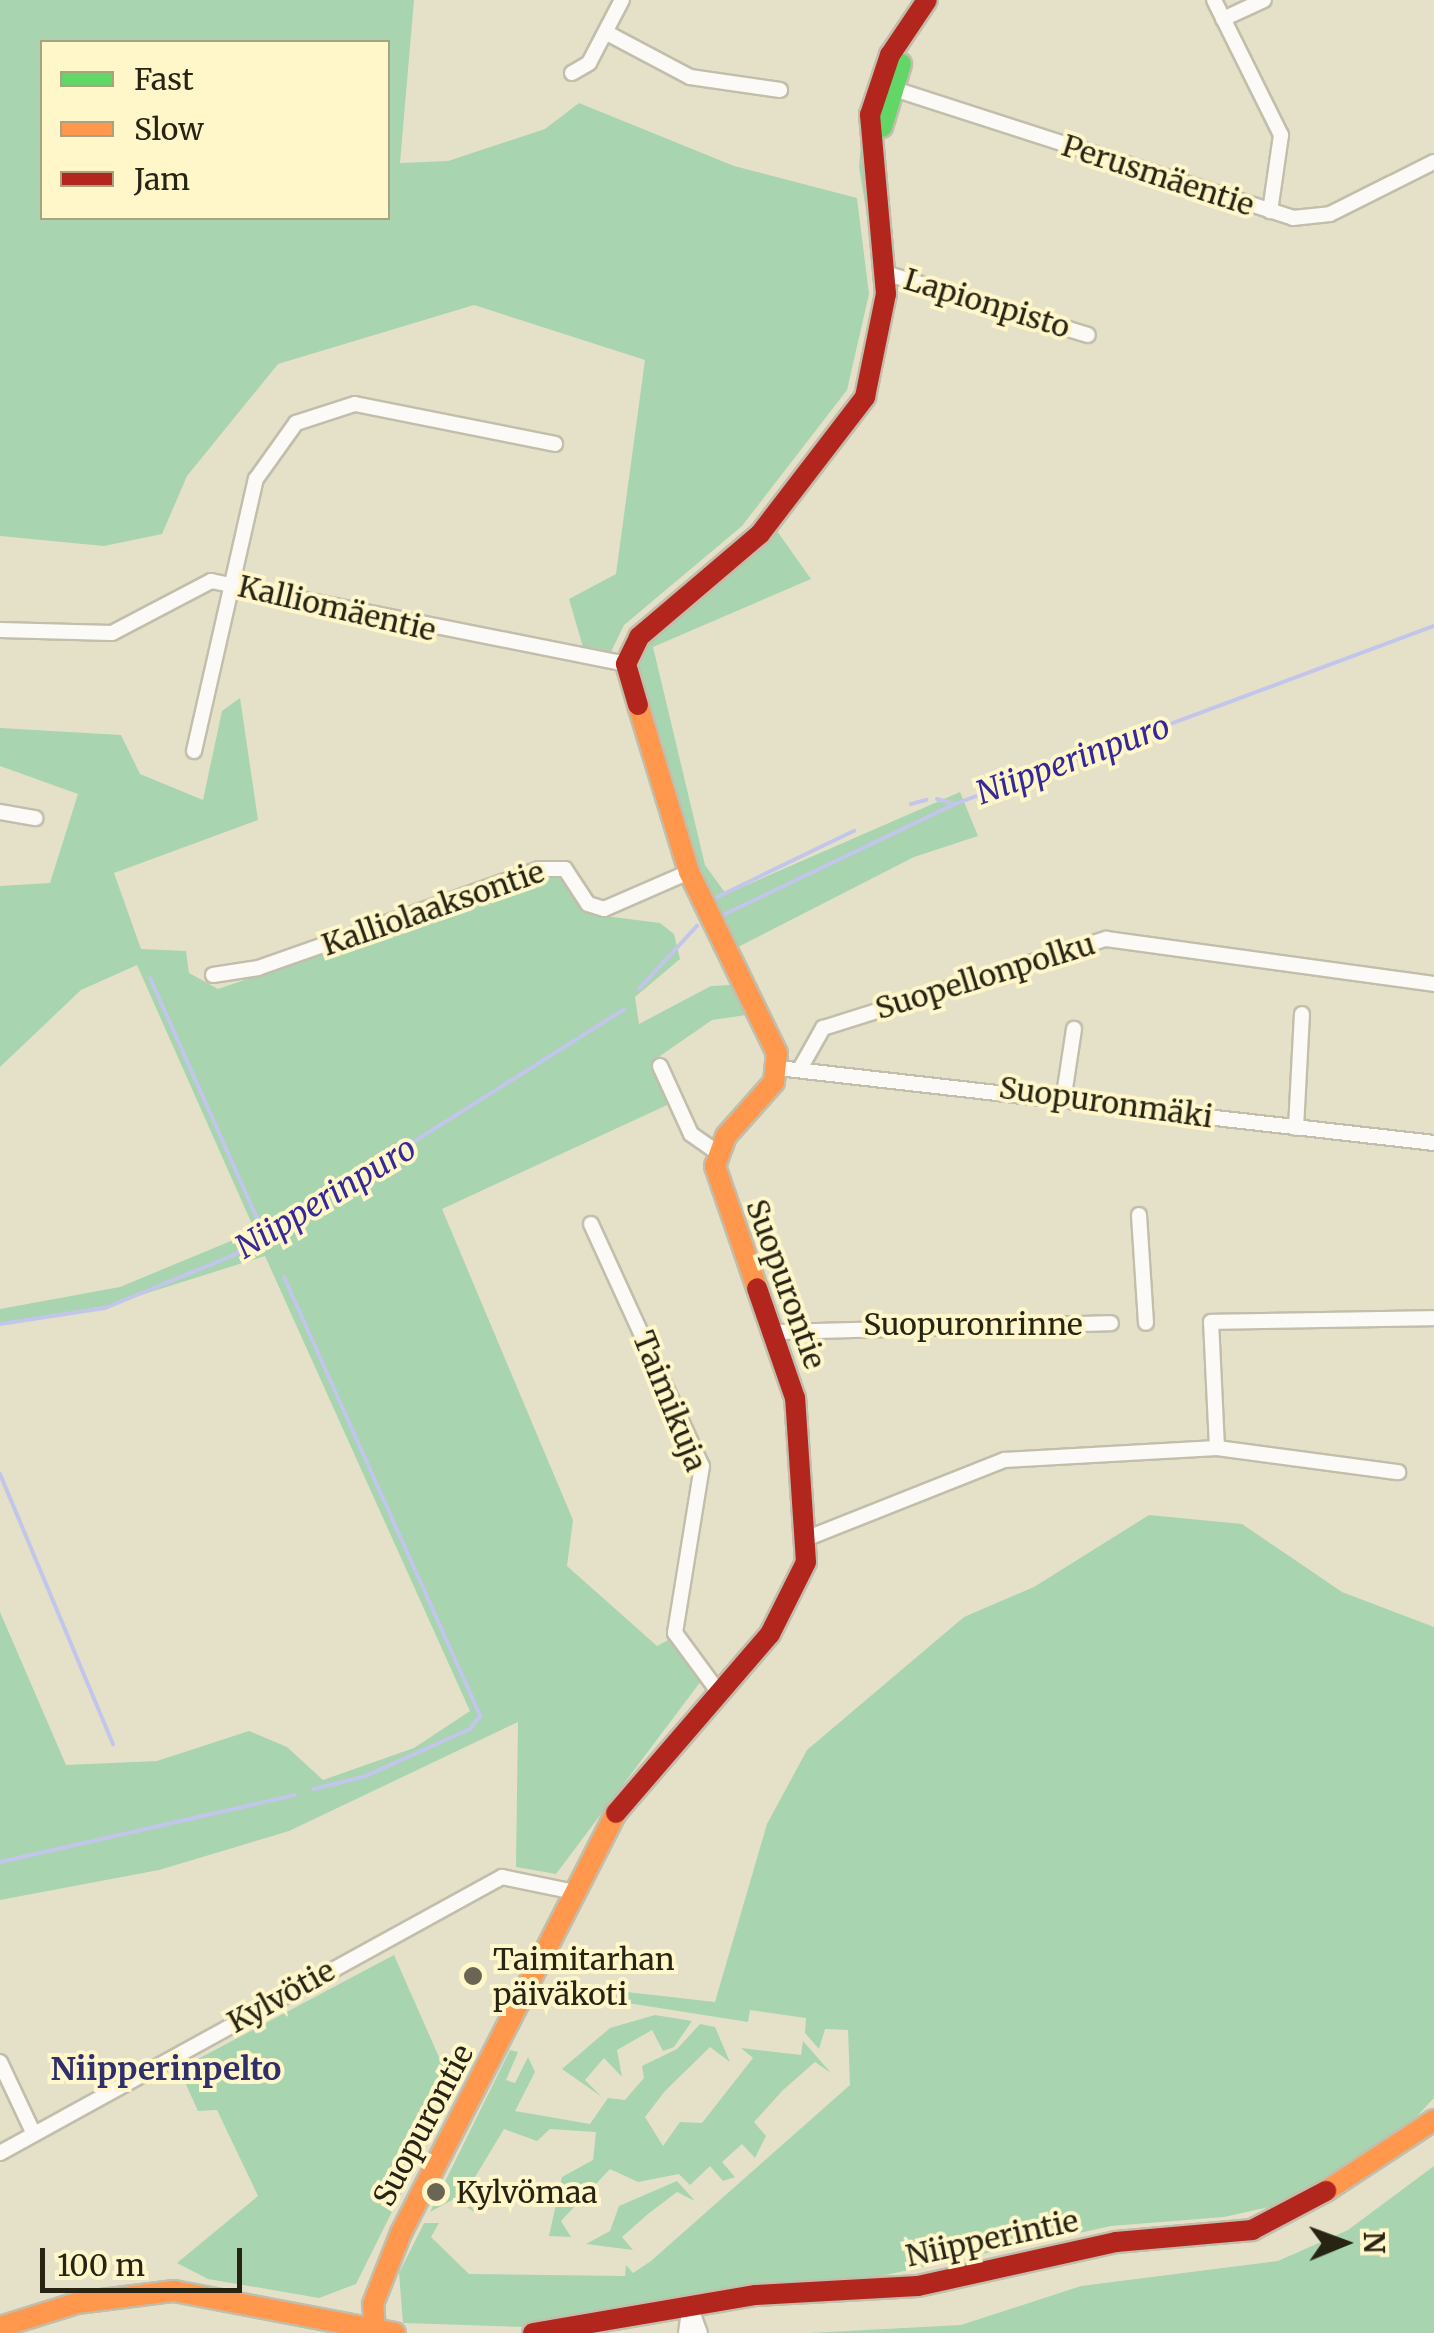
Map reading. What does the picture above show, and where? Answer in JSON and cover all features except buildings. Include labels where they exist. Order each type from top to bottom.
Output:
[{"type":"street","points":[[572,73],[607,33],[622,0]]},
{"type":"street","points":[[660,1066],[692,1134],[718,1153],[778,1068],[771,1029],[689,872],[626,664],[639,637],[760,534],[844,430],[881,353],[885,273],[872,168],[884,86],[927,0]]},
{"type":"street","points":[[1214,0],[1281,135],[1270,211]]},
{"type":"street","points":[[1224,19],[1264,0]]},
{"type":"street","points":[[607,33],[690,77],[780,90]]},
{"type":"street","name":"Perusmäentie","points":[[884,86],[1270,211],[1330,214],[1434,162]]},
{"type":"street","name":"Lapionpisto","points":[[885,273],[1088,335]]},
{"type":"street","points":[[194,751],[267,454],[296,424],[330,408],[356,404],[555,444]]},
{"type":"street","name":"Kalliomäentie","points":[[0,630],[112,632],[196,585],[232,585],[626,664]]},
{"type":"street","points":[[0,812],[35,818]]},
{"type":"street","name":"Kalliolaaksontie","points":[[213,975],[258,968],[539,869],[565,868],[588,904],[604,910],[689,872]]},
{"type":"street","name":"Suopellonpolku","points":[[801,1067],[823,1028],[1106,939],[1434,984]]},
{"type":"street","points":[[1296,1128],[1302,1014]]},
{"type":"street","points":[[1064,1095],[1074,1029]]},
{"type":"street","name":"Suopuronmäki","points":[[778,1068],[801,1067],[1064,1095],[1434,1143]]},
{"type":"street","name":"Suopurontie","points":[[385,2332],[385,2274],[570,1890],[614,1810],[784,1614],[808,1538],[800,1432],[776,1332],[717,1184],[718,1153]]},
{"type":"street","points":[[1140,1216],[1146,1323]]},
{"type":"street","name":"Taimikuja","points":[[591,1224],[702,1466],[675,1633],[717,1690]]},
{"type":"street","points":[[1217,1448],[1212,1322],[1434,1318]]},
{"type":"street","name":"Suopuronrinne","points":[[776,1332],[1112,1323]]},
{"type":"street","points":[[808,1538],[1004,1460],[1217,1448],[1398,1472]]},
{"type":"street","name":"Kylvötie","points":[[0,2153],[32,2130],[502,1877],[570,1890]]},
{"type":"street","points":[[0,2062],[32,2130]]},
{"type":"street","name":"Niipperintie","points":[[533,2333],[690,2306],[918,2286],[1116,2242],[1252,2230],[1378,2164],[1434,2120]]},
{"type":"street","points":[[0,2327],[133,2296],[200,2293],[385,2332]]},
{"type":"street","points":[[133,2296],[340,2333],[385,2332]]},
{"type":"street","points":[[686,2333],[690,2306]]},
{"type":"street","points":[[690,2306],[700,2333]]},
{"type":"green space","points":[[0,0],[414,0],[400,163],[448,161],[545,129],[579,103],[734,166],[857,198],[869,294],[847,390],[742,526],[624,625],[609,656],[583,647],[569,599],[616,574],[645,360],[474,305],[278,364],[187,476],[162,534],[104,546],[0,536]]},
{"type":"green space","points":[[863,120],[879,290],[859,167]]},
{"type":"green space","points":[[777,531],[811,579],[653,647],[705,865],[726,894],[960,792],[978,836],[914,857],[736,948],[682,836],[633,675],[651,642]]},
{"type":"green space","points":[[240,698],[258,820],[114,873],[141,949],[186,951],[189,973],[218,989],[557,873],[597,915],[660,923],[674,934],[680,959],[635,997],[639,1024],[711,986],[731,985],[746,1015],[712,1020],[660,1056],[678,1100],[442,1209],[573,1520],[567,1566],[657,1646],[670,1639],[701,1681],[556,1874],[516,1867],[518,1722],[289,1831],[159,1870],[0,1900],[0,1612],[66,1765],[157,1761],[249,1731],[287,1747],[323,1780],[414,1748],[470,1711],[265,1256],[106,1306],[0,1324],[0,1309],[120,1287],[255,1231],[137,965],[81,990],[0,1067],[0,886],[50,883],[78,794],[0,766],[0,728],[121,735],[140,774],[203,800],[222,711]]},
{"type":"green space","points":[[1149,1515],[1242,1524],[1342,1592],[1434,1627],[1434,2098],[1369,2157],[1269,2207],[1224,2217],[1111,2226],[849,2283],[776,2284],[524,2327],[403,2323],[399,2273],[424,2223],[439,2223],[431,2237],[469,2274],[625,2276],[626,2265],[633,2273],[651,2261],[850,2085],[848,2030],[825,2029],[819,2049],[805,2033],[806,2018],[750,2010],[748,2022],[615,2001],[618,1991],[715,2002],[767,1824],[807,1750],[964,1617],[1034,1587]]},
{"type":"green space","points":[[394,1955],[442,2064],[462,2071],[356,2284],[319,2298],[208,2279],[177,2263],[258,2196],[217,2110],[198,2111],[179,2069]]},
{"type":"green space","points":[[655,2015],[692,2021],[674,2047],[663,2051],[652,2030],[617,2050],[622,2077],[604,2058],[585,2080],[602,2097],[562,2069],[610,2028]]},
{"type":"green space","points":[[700,2024],[715,2027],[730,2062],[710,2047],[665,2091],[645,2117],[663,2146],[680,2122],[702,2123],[753,2058],[741,2048],[801,2055],[803,2041],[831,2073],[815,2062],[783,2090],[754,2122],[766,2136],[755,2158],[742,2144],[722,2162],[735,2177],[723,2181],[710,2166],[690,2185],[679,2174],[638,2182],[610,2169],[561,2221],[571,2237],[549,2236],[562,2177],[593,2160],[596,2132],[550,2129],[537,2141],[504,2129],[463,2197],[476,2213],[454,2199],[430,2212],[510,2050],[518,2052],[506,2080],[515,2083],[528,2057],[535,2072],[515,2111],[590,2124],[608,2098],[625,2100],[644,2078],[642,2066],[677,2049]]},
{"type":"green space","points":[[1434,2166],[1434,2333],[809,2333],[961,2325],[1081,2286],[1278,2261],[1348,2230]]},
{"type":"green space","points":[[677,2181],[695,2201],[677,2192],[648,2214],[622,2237],[633,2250],[586,2244],[610,2231],[619,2206]]},
{"type":"waterway","name":"Niipperinpuro","points":[[721,916],[955,804],[1434,626]]},
{"type":"waterway","points":[[937,799],[955,804]]},
{"type":"waterway","points":[[911,804],[926,800]]},
{"type":"waterway","points":[[711,900],[854,831]]},
{"type":"waterway","name":"Niipperinpuro","points":[[639,989],[697,926]]},
{"type":"waterway","points":[[150,978],[264,1234]]},
{"type":"waterway","name":"Niipperinpuro","points":[[0,1324],[105,1308],[234,1255],[624,1009]]},
{"type":"waterway","points":[[284,1277],[480,1716],[470,1729],[366,1776],[314,1789]]},
{"type":"waterway","points":[[0,1474],[113,1744]]},
{"type":"waterway","points":[[0,1862],[294,1795]]},
{"type":"traffic: fast","points":[[882,127],[901,64]]},
{"type":"traffic: slow","points":[[638,705],[689,872],[777,1053],[774,1082],[726,1136],[715,1166],[757,1288]]},
{"type":"traffic: slow","points":[[375,2330],[373,2304],[401,2233],[616,1813]]},
{"type":"traffic: slow","points":[[1326,2191],[1434,2120]]},
{"type":"traffic: slow","points":[[0,2327],[77,2303],[174,2291],[395,2333]]},
{"type":"traffic: jam","points":[[638,705],[626,664],[639,637],[760,534],[865,397],[886,294],[870,115],[890,55],[927,0]]},
{"type":"traffic: jam","points":[[616,1813],[770,1634],[806,1562],[795,1398],[757,1288]]},
{"type":"traffic: jam","points":[[533,2333],[756,2295],[918,2286],[1116,2242],[1252,2230],[1326,2191]]},
{"type":"place","name":"Taimitarhan päiväkoti","points":[[473,1976]]},
{"type":"place","name":"Kylvömaa","points":[[436,2192]]},
{"type":"district","name":"Niipperinpelto","points":[[166,2069]]}]
